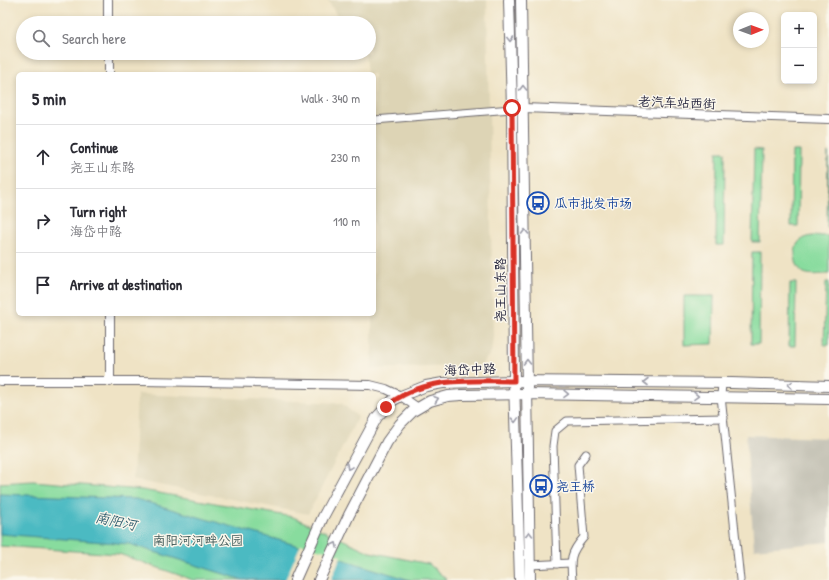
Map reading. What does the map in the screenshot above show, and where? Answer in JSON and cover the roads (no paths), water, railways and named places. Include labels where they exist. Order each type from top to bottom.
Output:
[{"type":"main road","name":"尧王山东路","points":[[510,0],[514,394],[519,576]]},
{"type":"main road","name":"尧王山东路","points":[[521,0],[524,108],[530,572]]},
{"type":"main road","name":"海岱中路","points":[[295,580],[323,517],[377,417],[386,407],[401,396],[426,386],[439,383],[514,381],[722,383],[829,386]]},
{"type":"main road","name":"海岱中路","points":[[319,580],[349,515],[387,442],[400,424],[418,408],[430,401],[448,396],[514,394],[721,396],[829,399]]},
{"type":"street","points":[[108,0],[108,16]]},
{"type":"street","points":[[109,60],[109,72]]},
{"type":"street","points":[[376,120],[524,108]]},
{"type":"street","name":"老汽车站西街","points":[[524,108],[829,119]]},
{"type":"street","points":[[110,316],[110,382]]},
{"type":"street","points":[[0,381],[150,381],[370,385],[386,389],[401,396],[418,408]]},
{"type":"street","points":[[722,383],[721,396],[740,580]]},
{"type":"street","points":[[557,564],[553,446],[555,431],[567,421],[724,418]]},
{"type":"street","points":[[572,580],[570,564],[574,548],[584,537],[578,465],[586,454]]},
{"type":"street","points":[[530,572],[557,564],[570,564]]},
{"type":"water","name":"南阳河","points":[[0,494],[136,499],[410,580],[243,580],[129,544],[0,534]]},
{"type":"place","name":"瓜市批发市场","points":[[538,203]]},
{"type":"place","name":"尧王桥","points":[[541,486]]},
{"type":"park label","name":"南阳河河畔公园","points":[[198,540]]}]
